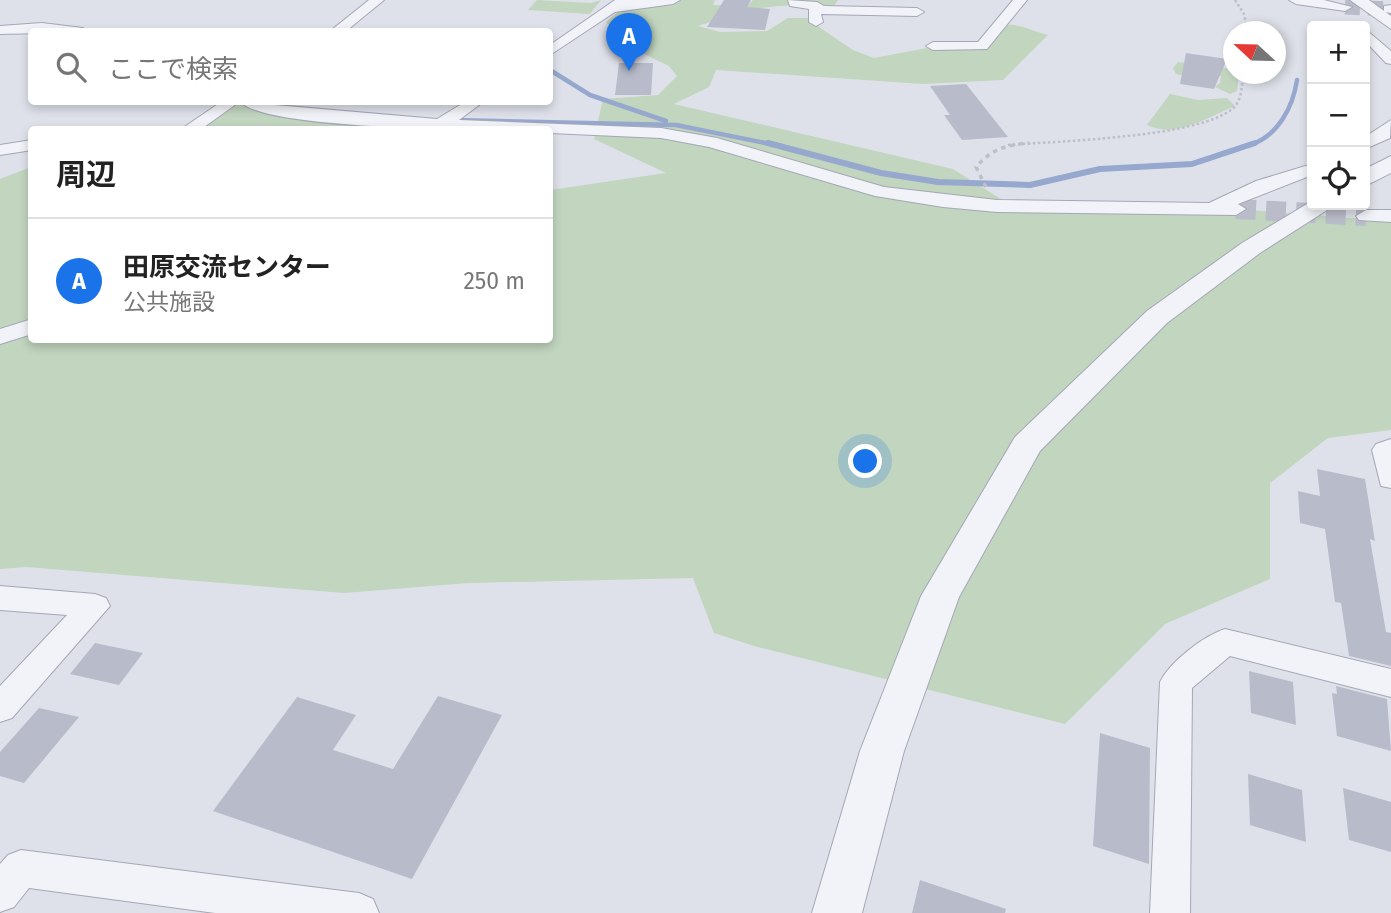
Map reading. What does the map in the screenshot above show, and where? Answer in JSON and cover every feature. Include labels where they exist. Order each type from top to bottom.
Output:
[{"type":"street","points":[[341,28],[377,0]]},
{"type":"street","points":[[553,49],[624,0]]},
{"type":"street","points":[[611,9],[673,0]]},
{"type":"street","points":[[795,0],[796,3],[817,6],[817,27]]},
{"type":"street","points":[[816,10],[927,29],[982,46],[1020,0]]},
{"type":"street","points":[[1296,0],[1351,3],[1390,14]]},
{"type":"street","points":[[0,30],[49,28]]},
{"type":"street","points":[[1370,38],[1391,60]]},
{"type":"street","points":[[194,126],[226,105]]},
{"type":"street","points":[[256,105],[270,111],[426,126]]},
{"type":"street","points":[[438,126],[470,105]]},
{"type":"street","points":[[1370,141],[1384,134],[1391,125]]},
{"type":"street","points":[[553,130],[661,133],[711,142],[882,192],[997,206],[1237,209]]},
{"type":"street","points":[[0,150],[28,146]]},
{"type":"street","points":[[1370,176],[1391,163]]},
{"type":"street","points":[[1213,208],[1263,185],[1307,171]]},
{"type":"street","points":[[837,913],[882,751],[940,596],[1027,445],[1157,317],[1251,248],[1314,210]]},
{"type":"street","points":[[1366,216],[1391,216]]},
{"type":"street","points":[[0,337],[28,327]]},
{"type":"street","points":[[1391,448],[1385,450],[1391,479]]},
{"type":"street","points":[[0,598],[95,606],[0,708]]},
{"type":"street","points":[[1170,913],[1176,682],[1225,642],[1391,683]]},
{"type":"street","points":[[0,893],[21,868],[359,913]]},
{"type":"path","points":[[1235,0],[1246,21]]},
{"type":"path","points":[[997,206],[976,167],[989,152],[1027,141],[1136,135],[1178,128],[1233,109],[1240,97],[1242,84]]},
{"type":"green space","points":[[537,0],[591,3],[601,0],[590,14],[528,10]]},
{"type":"green space","points":[[632,0],[715,0],[713,5],[746,7],[753,0],[838,0],[832,9],[779,6],[733,15],[698,26],[720,32],[767,31],[788,18],[815,18],[819,27],[853,50],[874,58],[937,46],[981,46],[998,29],[1011,25],[1048,35],[1003,80],[923,84],[716,70],[709,87],[674,104],[953,169],[1012,206],[1236,209],[1391,221],[1391,430],[1328,438],[1270,483],[1270,579],[1165,624],[1065,724],[754,646],[714,633],[693,578],[469,583],[344,593],[26,567],[0,569],[0,179],[28,168],[28,343],[553,343],[553,190],[666,173],[594,139],[603,99],[658,95],[677,76],[669,66],[625,45],[606,22]]},
{"type":"green space","points":[[1178,62],[1223,68],[1223,84],[1238,84],[1237,91],[1230,94],[1215,87],[1220,83],[1221,76],[1196,72],[1193,78],[1176,74],[1173,68]]},
{"type":"green space","points":[[1170,94],[1198,100],[1227,98],[1235,106],[1180,128],[1158,129],[1147,125]]},
{"type":"green space","points":[[232,105],[256,105],[265,110],[377,120],[369,126],[196,126]]},
{"type":"building","points":[[724,0],[751,0],[747,7],[770,9],[765,30],[707,27]]},
{"type":"building","points":[[1186,53],[1223,58],[1223,68],[1214,89],[1180,84]]},
{"type":"building","points":[[619,63],[653,63],[651,95],[615,95]]},
{"type":"building","points":[[966,84],[1008,137],[962,140],[944,115],[950,115],[930,86]]},
{"type":"building","points":[[1317,469],[1365,479],[1375,541],[1370,539],[1386,632],[1391,633],[1391,666],[1349,656],[1341,603],[1335,602],[1325,529],[1300,523],[1298,491],[1320,496]]},
{"type":"building","points":[[95,643],[143,653],[119,685],[70,674]]},
{"type":"building","points":[[1249,671],[1293,682],[1296,725],[1251,713]]},
{"type":"building","points":[[1336,686],[1387,699],[1391,751],[1337,736],[1332,693],[1337,694]]},
{"type":"building","points":[[438,696],[502,715],[412,879],[213,811],[297,697],[356,715],[333,750],[393,769]]},
{"type":"building","points":[[39,708],[79,717],[24,783],[0,776],[0,752]]},
{"type":"building","points":[[1100,733],[1150,748],[1149,864],[1093,846]]},
{"type":"building","points":[[1248,774],[1302,790],[1306,842],[1250,825]]},
{"type":"building","points":[[1343,788],[1391,802],[1391,852],[1349,840]]},
{"type":"building","points":[[920,880],[1006,909],[1005,913],[912,913]]},
{"type":"waterway","points":[[553,72],[590,95],[666,121]]},
{"type":"waterway","points":[[1255,143],[1276,128],[1288,110],[1297,80]]},
{"type":"waterway","points":[[278,105],[282,106]]},
{"type":"waterway","points":[[452,120],[676,125],[775,145]]},
{"type":"waterway","points":[[768,143],[881,173],[938,182],[1030,185],[1100,169],[1192,164],[1255,143]]},
{"type":"waterway","points":[[1250,145],[1255,143]]},
{"type":"tunnel","points":[[1345,7],[1389,9]]},
{"type":"tunnel","points":[[1236,209],[1366,216]]},
{"type":"place","name":"田原交流センター","points":[[629,71]]}]
